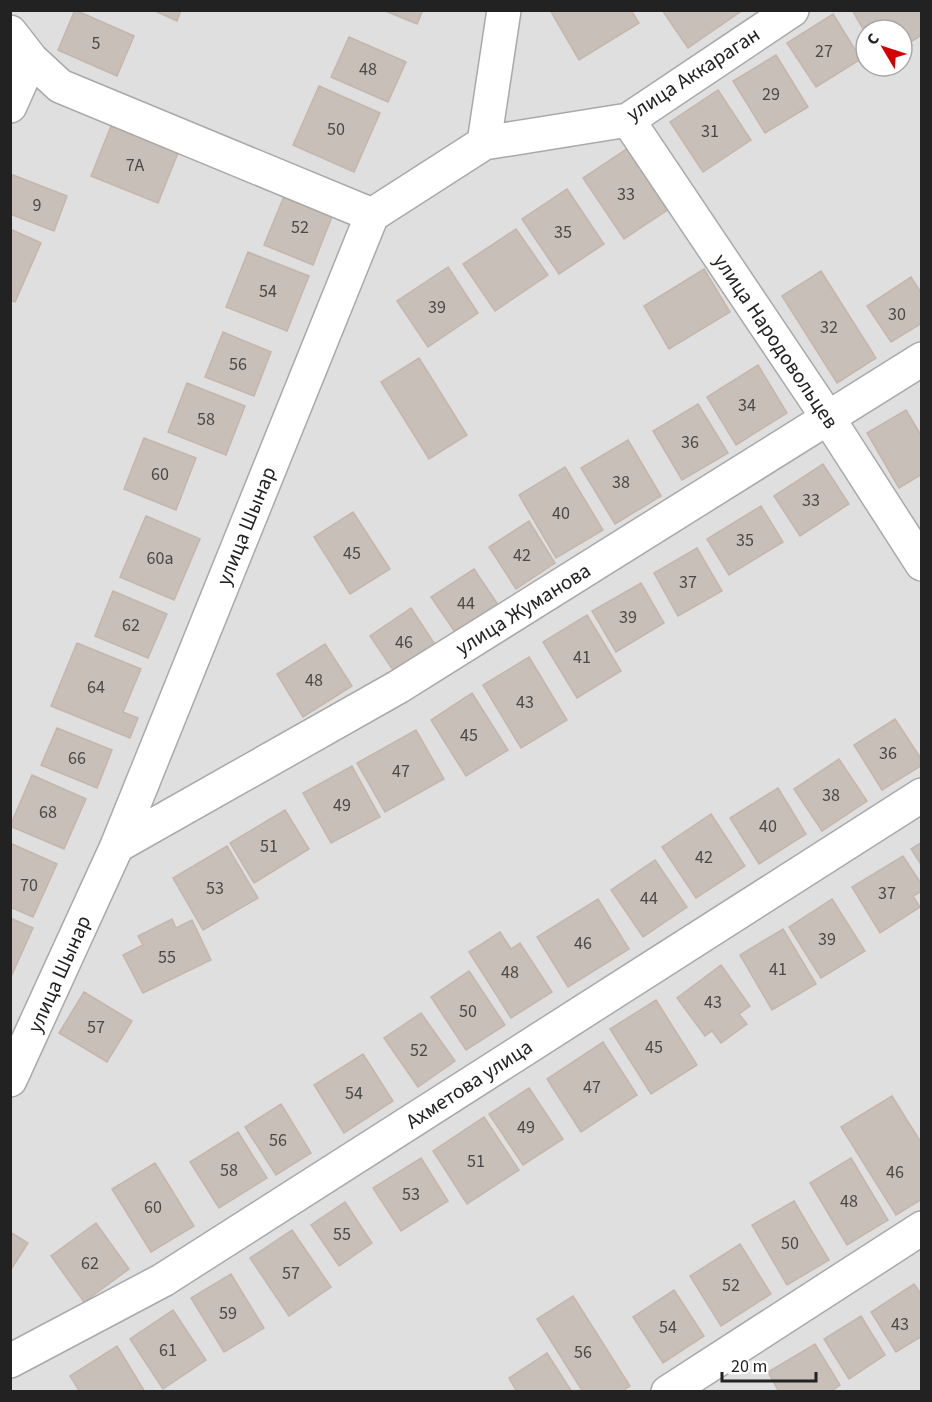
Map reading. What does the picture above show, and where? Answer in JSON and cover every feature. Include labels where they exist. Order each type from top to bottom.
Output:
[{"type":"street","points":[[10,32],[31,59],[60,86],[372,215],[484,142],[504,10]]},
{"type":"street","name":"улица Аккараган","points":[[484,142],[628,120],[792,10]]},
{"type":"street","points":[[10,106],[31,59]]},
{"type":"street","name":"улица Народовольцев","points":[[628,120],[828,418],[921,564]]},
{"type":"street","name":"улица Шынар","points":[[10,1080],[117,846],[372,215]]},
{"type":"street","name":"улица Жуманова","points":[[117,846],[398,687],[921,359]]},
{"type":"street","name":"Ахметова улица","points":[[10,1361],[163,1280],[921,795]]},
{"type":"street","points":[[668,1392],[921,1228]]},
{"type":"shaded area","points":[[11,11],[921,11],[921,1391],[11,1391]]},
{"type":"building","points":[[75,10],[134,36],[117,76],[58,50]]},
{"type":"building","points":[[153,10],[181,10],[177,21]]},
{"type":"building","points":[[383,10],[423,10],[417,24]]},
{"type":"building","points":[[550,10],[631,10],[639,23],[579,60]]},
{"type":"building","points":[[662,10],[743,10],[688,48]]},
{"type":"building","points":[[852,10],[922,10],[922,35],[914,40],[914,18],[857,18]]},
{"type":"building","points":[[833,14],[854,48],[854,63],[816,87],[787,43]]},
{"type":"building","points":[[349,37],[406,62],[388,102],[331,77]]},
{"type":"building","points":[[776,55],[808,107],[765,133],[733,81]]},
{"type":"building","points":[[319,86],[380,113],[354,172],[293,145]]},
{"type":"building","points":[[718,90],[751,140],[703,172],[670,122]]},
{"type":"building","points":[[111,126],[178,153],[158,203],[91,176]]},
{"type":"building","points":[[628,148],[669,209],[624,239],[583,178]]},
{"type":"building","points":[[13,175],[67,196],[54,231],[10,214],[10,181]]},
{"type":"building","points":[[287,189],[335,209],[313,265],[264,245]]},
{"type":"building","points":[[567,189],[604,244],[559,274],[522,219]]},
{"type":"building","points":[[10,229],[41,243],[15,302],[10,300]]},
{"type":"building","points":[[516,229],[548,275],[495,311],[463,264]]},
{"type":"building","points":[[248,252],[309,276],[287,331],[226,307]]},
{"type":"building","points":[[448,267],[478,313],[428,347],[397,301]]},
{"type":"building","points":[[704,269],[730,312],[669,349],[644,306]]},
{"type":"building","points":[[821,271],[876,358],[837,383],[782,296]]},
{"type":"building","points":[[911,277],[922,294],[922,323],[891,342],[867,306]]},
{"type":"building","points":[[223,332],[271,352],[254,396],[205,377]]},
{"type":"building","points":[[419,358],[467,435],[429,459],[381,382]]},
{"type":"building","points":[[758,365],[787,413],[736,445],[707,397]]},
{"type":"building","points":[[187,383],[245,406],[226,455],[168,432]]},
{"type":"building","points":[[698,404],[728,453],[682,480],[653,431]]},
{"type":"building","points":[[906,410],[922,437],[922,474],[899,488],[867,433]]},
{"type":"building","points":[[144,438],[196,458],[176,510],[124,489]]},
{"type":"building","points":[[628,440],[661,496],[615,524],[581,468]]},
{"type":"building","points":[[823,464],[849,504],[800,536],[774,496]]},
{"type":"building","points":[[565,467],[603,530],[556,558],[519,495]]},
{"type":"building","points":[[761,506],[783,542],[729,575],[707,539]]},
{"type":"building","points":[[353,512],[390,569],[350,594],[314,537]]},
{"type":"building","points":[[146,516],[200,539],[174,600],[120,577]]},
{"type":"building","points":[[529,521],[555,563],[516,589],[489,547]]},
{"type":"building","points":[[697,548],[722,591],[678,616],[654,573]]},
{"type":"building","points":[[474,569],[501,609],[459,638],[431,597]]},
{"type":"building","points":[[641,583],[664,623],[616,652],[592,611]]},
{"type":"building","points":[[113,591],[167,614],[148,658],[95,636]]},
{"type":"building","points":[[411,608],[438,649],[397,676],[370,636]]},
{"type":"building","points":[[587,615],[621,671],[577,698],[543,642]]},
{"type":"building","points":[[77,643],[141,669],[123,712],[138,718],[130,738],[51,706]]},
{"type":"building","points":[[325,644],[352,686],[303,717],[277,674]]},
{"type":"building","points":[[529,657],[567,720],[521,748],[483,685]]},
{"type":"building","points":[[472,693],[508,750],[466,776],[431,720]]},
{"type":"building","points":[[895,719],[922,760],[922,765],[882,790],[854,745]]},
{"type":"building","points":[[57,728],[112,750],[97,788],[41,765]]},
{"type":"building","points":[[416,730],[444,779],[385,812],[357,763]]},
{"type":"building","points":[[839,759],[867,801],[822,831],[794,789]]},
{"type":"building","points":[[352,766],[380,817],[331,843],[303,793]]},
{"type":"building","points":[[32,775],[86,799],[64,849],[10,826]]},
{"type":"building","points":[[778,788],[806,834],[759,864],[730,818]]},
{"type":"building","points":[[285,810],[309,849],[254,883],[230,843]]},
{"type":"building","points":[[711,814],[745,866],[696,898],[662,847]]},
{"type":"building","points":[[922,842],[922,866],[911,849]]},
{"type":"building","points":[[10,843],[57,864],[33,917],[10,907]]},
{"type":"building","points":[[227,846],[258,898],[203,930],[173,878]]},
{"type":"building","points":[[903,856],[922,885],[922,891],[913,896],[920,907],[880,933],[852,887]]},
{"type":"building","points":[[655,860],[687,907],[643,937],[611,890]]},
{"type":"building","points":[[598,899],[629,949],[568,987],[537,937]]},
{"type":"building","points":[[832,899],[865,951],[821,978],[789,927]]},
{"type":"building","points":[[10,918],[33,928],[10,979]]},
{"type":"building","points":[[172,919],[176,928],[192,920],[211,960],[143,993],[123,955],[143,945],[138,936]]},
{"type":"building","points":[[783,929],[816,984],[772,1010],[740,955]]},
{"type":"building","points":[[500,932],[511,949],[520,943],[552,992],[511,1018],[469,952]]},
{"type":"building","points":[[721,965],[750,1006],[739,1014],[747,1024],[721,1043],[712,1031],[705,1036],[677,998]]},
{"type":"building","points":[[469,971],[505,1025],[466,1050],[431,997]]},
{"type":"building","points":[[84,992],[132,1021],[107,1062],[59,1033]]},
{"type":"building","points":[[656,1000],[697,1065],[651,1094],[610,1029]]},
{"type":"building","points":[[421,1013],[455,1061],[418,1087],[384,1038]]},
{"type":"building","points":[[603,1042],[637,1095],[581,1132],[547,1079]]},
{"type":"building","points":[[363,1054],[393,1101],[344,1133],[314,1085]]},
{"type":"building","points":[[529,1088],[563,1139],[523,1165],[489,1114]]},
{"type":"building","points":[[892,1096],[922,1144],[922,1199],[896,1215],[841,1127]]},
{"type":"building","points":[[281,1104],[311,1153],[276,1175],[245,1127]]},
{"type":"building","points":[[484,1117],[519,1170],[467,1204],[433,1151]]},
{"type":"building","points":[[238,1132],[267,1178],[219,1208],[190,1162]]},
{"type":"building","points":[[421,1158],[448,1201],[401,1231],[373,1188]]},
{"type":"building","points":[[851,1158],[888,1220],[847,1245],[810,1183]]},
{"type":"building","points":[[155,1163],[194,1226],[151,1252],[112,1189]]},
{"type":"building","points":[[794,1201],[829,1260],[787,1285],[752,1225]]},
{"type":"building","points":[[345,1202],[372,1243],[339,1266],[311,1225]]},
{"type":"building","points":[[96,1223],[129,1269],[84,1302],[51,1256]]},
{"type":"building","points":[[292,1230],[331,1287],[289,1316],[250,1258]]},
{"type":"building","points":[[10,1232],[28,1243],[10,1271]]},
{"type":"building","points":[[740,1244],[771,1294],[721,1326],[690,1276]]},
{"type":"building","points":[[231,1274],[264,1328],[224,1352],[191,1298]]},
{"type":"building","points":[[914,1284],[922,1295],[922,1336],[896,1352],[871,1312]]},
{"type":"building","points":[[674,1290],[704,1336],[663,1363],[633,1317]]},
{"type":"building","points":[[573,1296],[630,1386],[621,1392],[583,1392],[537,1319]]},
{"type":"building","points":[[173,1310],[206,1360],[163,1389],[130,1339]]},
{"type":"building","points":[[861,1316],[885,1355],[849,1379],[824,1339]]},
{"type":"building","points":[[815,1344],[840,1385],[830,1392],[779,1392],[768,1372]]},
{"type":"building","points":[[117,1346],[145,1392],[80,1392],[70,1376]]},
{"type":"building","points":[[547,1353],[572,1392],[517,1392],[509,1378]]}]
